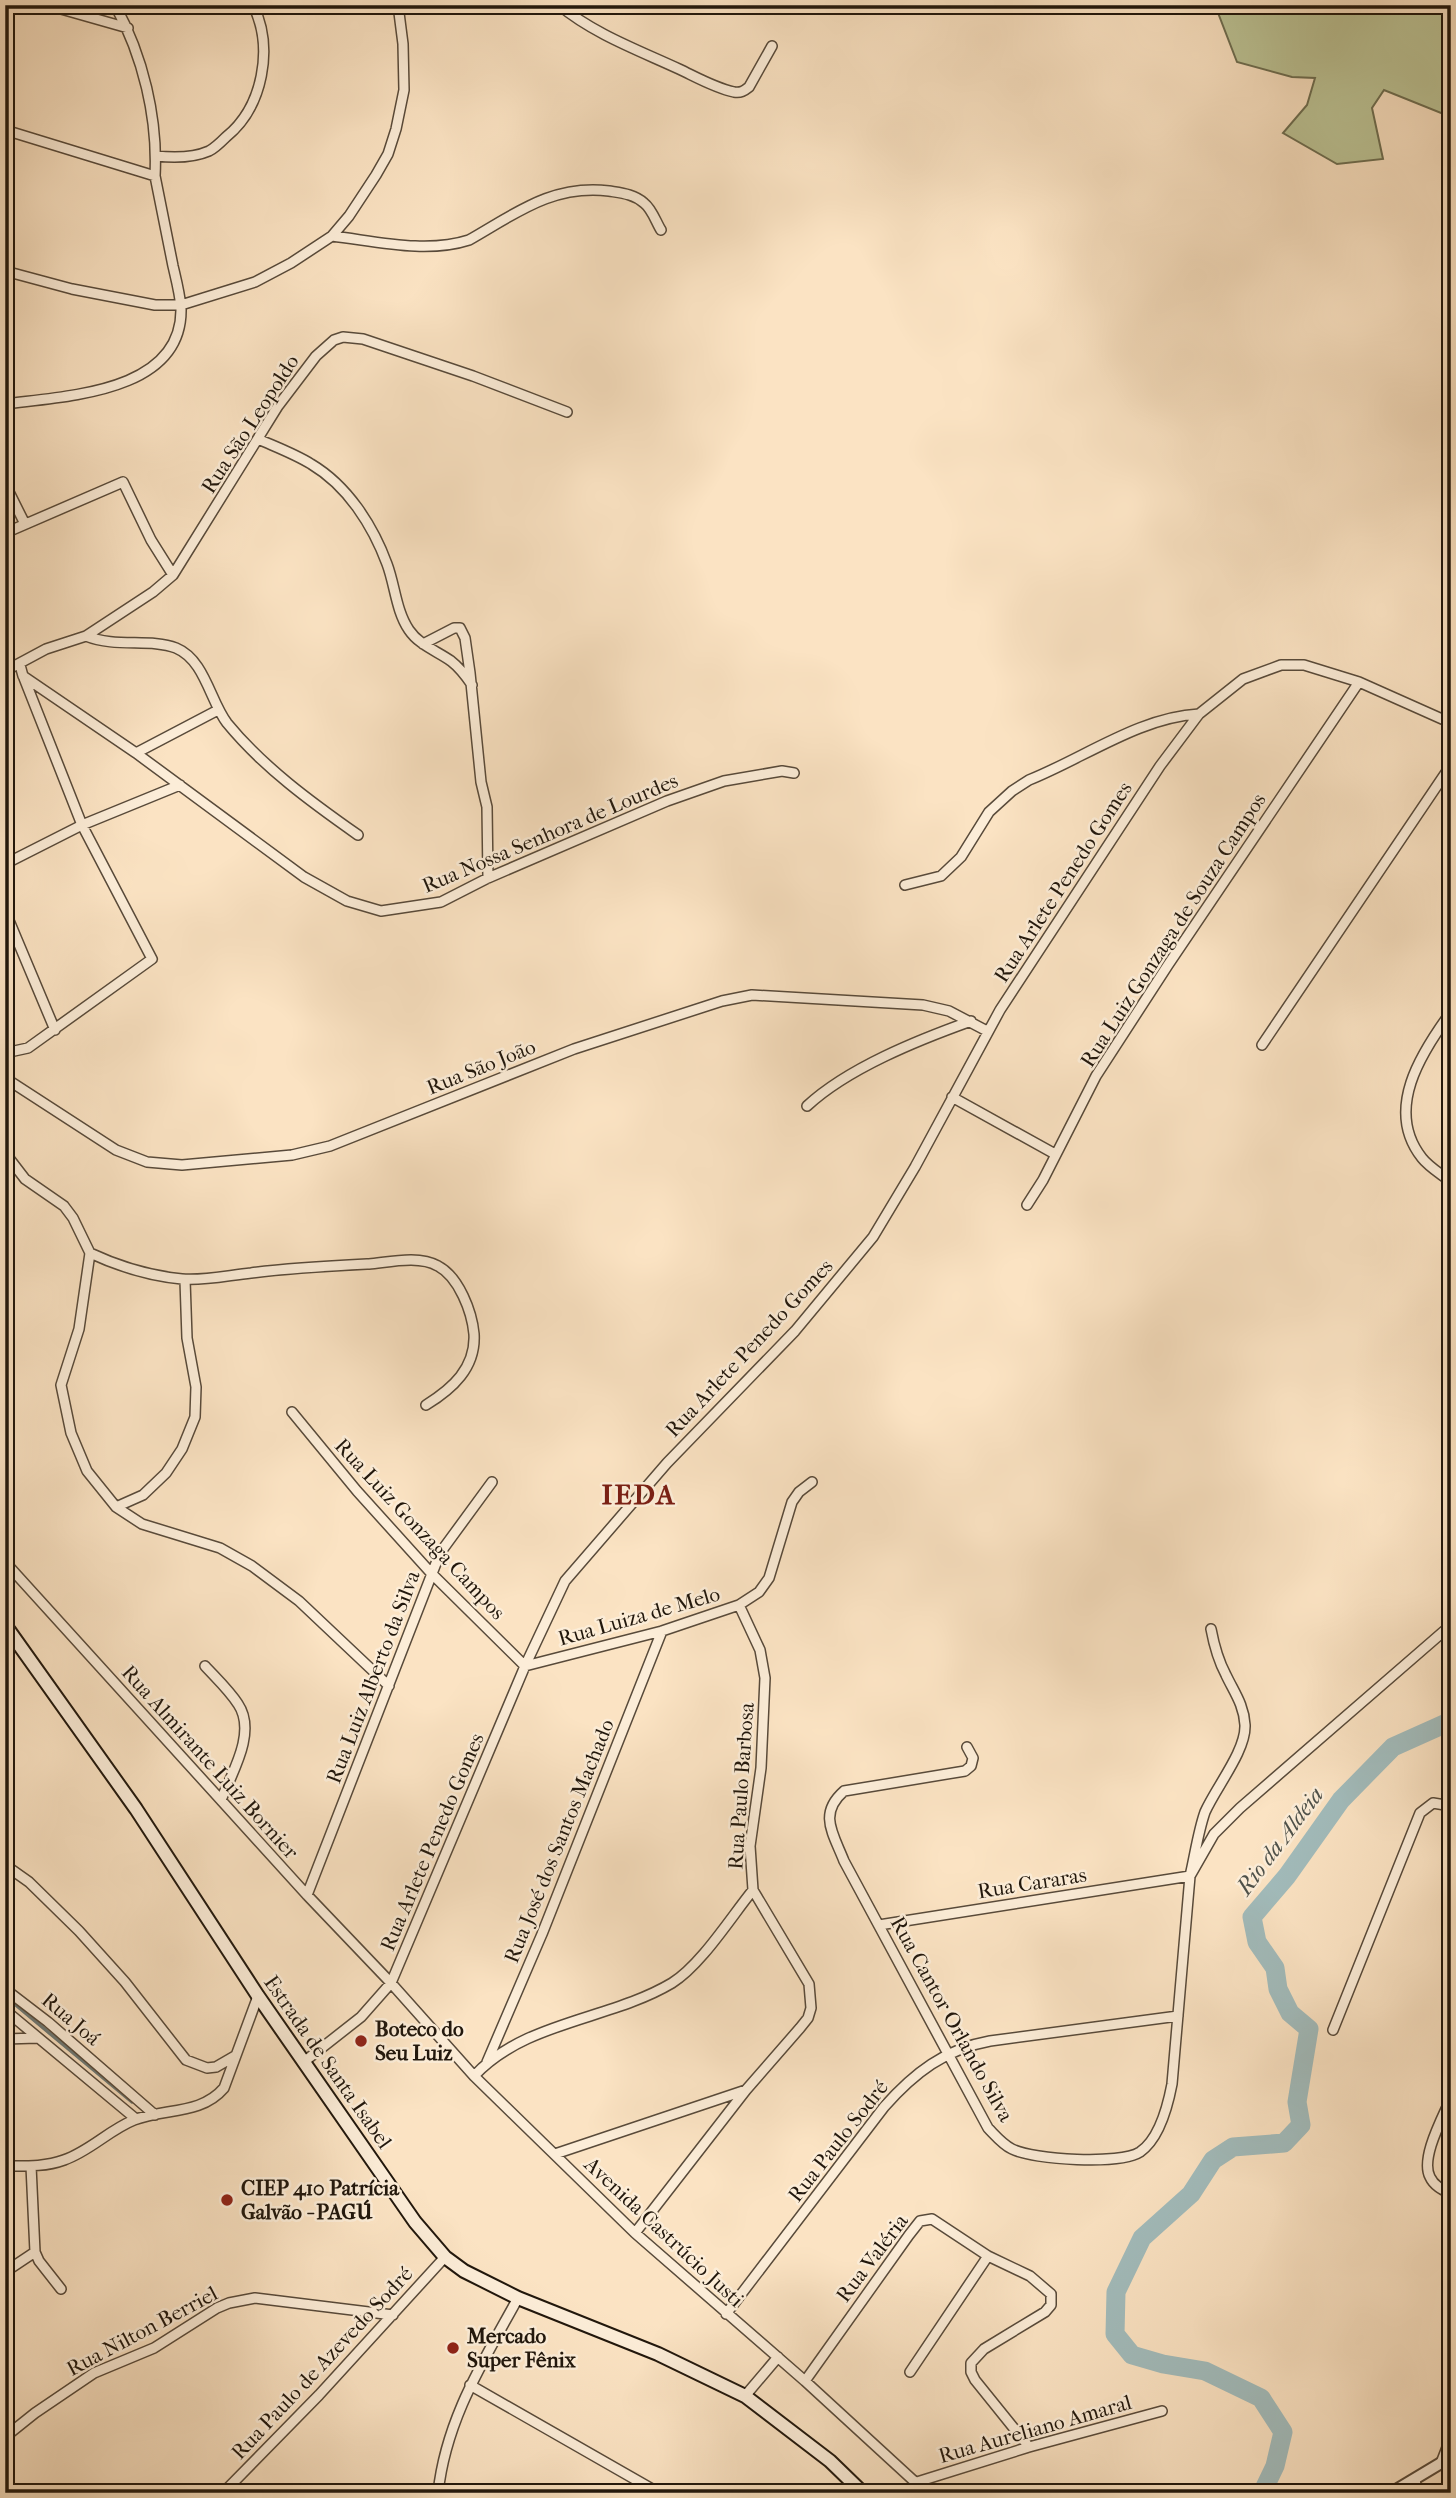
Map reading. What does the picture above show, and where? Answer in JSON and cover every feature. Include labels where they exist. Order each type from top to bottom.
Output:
[{"type":"main road","name":"Estrada de Santa Isabel","points":[[5,1625],[136,1809],[258,1996],[415,2222],[445,2256],[464,2271],[518,2298],[658,2354],[745,2396],[830,2461],[863,2493]]},
{"type":"street","points":[[47,5],[128,28]]},
{"type":"street","points":[[5,404],[80,394],[129,382],[155,365],[172,347],[178,333],[181,305],[155,176],[156,156],[143,72],[128,28],[115,5]]},
{"type":"street","points":[[156,156],[179,158],[210,151],[239,127],[261,79],[264,38],[261,21],[253,5]]},
{"type":"street","points":[[5,271],[72,289],[155,305],[181,305],[255,282],[291,263],[332,236],[376,175],[388,154],[396,129],[404,89],[403,44],[398,5]]},
{"type":"street","points":[[559,5],[595,30],[711,84],[736,92],[743,92],[749,87],[772,46]]},
{"type":"street","points":[[5,130],[155,176]]},
{"type":"street","points":[[332,236],[412,246],[459,243],[553,194],[596,189],[626,193],[647,204],[661,230]]},
{"type":"street","name":"Rua São Leopoldo","points":[[5,671],[46,649],[86,636],[153,592],[173,575],[278,406],[325,346],[343,337],[363,339],[396,349],[567,412]]},
{"type":"street","points":[[258,439],[312,464],[352,500],[376,536],[403,619],[410,632],[423,644],[451,661],[472,685]]},
{"type":"street","points":[[5,534],[123,482],[151,540],[173,575]]},
{"type":"street","points":[[5,484],[25,524]]},
{"type":"street","points":[[423,644],[447,630],[460,628],[465,638],[481,782],[487,807],[488,878]]},
{"type":"street","points":[[86,636],[111,643],[176,649],[189,657],[201,673],[218,710],[256,755],[358,835]]},
{"type":"street","name":"Rua Arlete Penedo Gomes","points":[[305,2061],[361,2017],[391,1983],[525,1666],[565,1581],[667,1463],[795,1331],[873,1237],[915,1167],[987,1031],[1153,778],[1199,714],[1243,679],[1281,665],[1304,664],[1360,681],[1451,723]]},
{"type":"street","points":[[5,1053],[28,1048],[152,959],[82,825],[20,665]]},
{"type":"street","name":"Rua Nossa Senhora de Lourdes","points":[[23,676],[136,753],[304,877],[363,907],[381,911],[441,902],[488,878],[667,801],[724,781],[782,771],[794,772]]},
{"type":"street","name":"Rua Luiz Gonzaga de Souza Campos","points":[[1027,1205],[1043,1180],[1096,1076],[1360,681]]},
{"type":"street","points":[[136,753],[218,710]]},
{"type":"street","points":[[905,885],[941,876],[961,857],[989,813],[1012,791],[1029,780],[1145,725],[1175,715],[1199,714]]},
{"type":"street","points":[[1262,1045],[1451,765]]},
{"type":"street","points":[[5,864],[82,825],[180,785]]},
{"type":"street","points":[[5,911],[55,1030]]},
{"type":"street","name":"Rua São João","points":[[5,1078],[116,1150],[147,1162],[182,1165],[292,1155],[330,1146],[574,1049],[722,1001],[752,995],[923,1005],[949,1011],[987,1031]]},
{"type":"street","points":[[1451,1012],[1416,1065],[1406,1098],[1406,1126],[1412,1143],[1423,1160],[1451,1182]]},
{"type":"street","points":[[807,1106],[838,1080],[936,1034],[971,1021]]},
{"type":"street","points":[[953,1097],[1055,1154]]},
{"type":"street","points":[[5,1153],[25,1179],[64,1206],[90,1253],[79,1329],[61,1385],[68,1422],[78,1454],[87,1471],[116,1507],[142,1524],[220,1548],[252,1566],[299,1601],[389,1686]]},
{"type":"street","points":[[90,1253],[131,1270],[185,1280],[265,1271],[415,1261],[439,1266],[458,1287],[467,1302],[473,1319],[475,1345],[464,1372],[442,1395],[426,1405]]},
{"type":"street","points":[[116,1507],[143,1495],[166,1473],[183,1449],[195,1417],[196,1387],[187,1338],[185,1280]]},
{"type":"street","name":"Rua Luiz Gonzaga Campos","points":[[292,1412],[431,1573],[525,1666]]},
{"type":"street","name":"Rua Luiz Alberto da Silva","points":[[307,1895],[431,1573],[440,1553],[492,1482]]},
{"type":"street","name":"Rua Luiza de Melo","points":[[525,1666],[662,1631],[740,1605],[759,1592],[769,1578],[792,1502],[799,1492],[812,1482]]},
{"type":"street","name":"Rua Almirante Luiz Bornier","points":[[5,1562],[307,1895],[391,1983]]},
{"type":"street","name":"Rua Paulo Barbosa","points":[[635,2233],[746,2090],[808,2018],[811,2008],[809,1984],[753,1890],[750,1846],[761,1768],[765,1678],[760,1650],[740,1605]]},
{"type":"street","name":"Rua Cantor Orlando Silva","points":[[967,1748],[973,1758],[971,1766],[965,1771],[855,1787],[844,1791],[834,1800],[829,1811],[829,1823],[844,1861],[988,2128],[1013,2150],[1039,2157],[1115,2159],[1142,2151],[1166,2113],[1172,2084],[1190,1875],[1214,1835],[1240,1808],[1451,1625]]},
{"type":"street","points":[[1190,1875],[1205,1814],[1238,1754],[1245,1726],[1243,1708],[1219,1659],[1210,1629]]},
{"type":"street","name":"Rua José dos Santos Machado","points":[[487,2063],[542,1934],[662,1631]]},
{"type":"street","points":[[205,1666],[239,1705],[244,1723],[242,1745],[221,1800]]},
{"type":"street","points":[[1333,2031],[1420,1813],[1433,1803],[1451,1806]]},
{"type":"street","points":[[5,1865],[29,1882],[79,1931],[125,1982],[186,2060],[207,2068],[216,2067],[235,2056]]},
{"type":"street","name":"Rua Cararas","points":[[880,1925],[1190,1875]]},
{"type":"street","points":[[474,2076],[487,2063],[533,2036],[636,1999],[674,1982],[693,1965],[753,1890]]},
{"type":"street","name":"Avenida Castrúcio Justi","points":[[391,1983],[474,2076],[635,2233],[805,2381],[927,2493]]},
{"type":"street","name":"Rua Joá","points":[[5,1989],[108,2084],[136,2119]]},
{"type":"street","points":[[5,2166],[31,2166],[67,2160],[93,2146],[114,2129],[136,2119],[179,2111],[215,2098],[224,2088],[258,1996]]},
{"type":"street","name":"Rua Joá","points":[[5,2010],[37,2038],[155,2115]]},
{"type":"street","name":"Rua Paulo Sodré","points":[[726,2314],[884,2107],[911,2080],[947,2053],[990,2041],[1178,2016]]},
{"type":"street","points":[[5,2039],[37,2038]]},
{"type":"street","points":[[555,2154],[746,2090]]},
{"type":"street","points":[[1451,2098],[1426,2165],[1437,2186],[1451,2194]]},
{"type":"street","points":[[31,2166],[35,2252],[61,2289]]},
{"type":"street","name":"Rua Valéria","points":[[805,2381],[920,2221],[928,2218],[936,2220],[988,2256],[1030,2276],[1051,2294],[1051,2305],[1045,2312],[984,2348],[971,2363],[975,2380],[1029,2446]]},
{"type":"street","points":[[5,2272],[35,2252]]},
{"type":"street","name":"Rua Paulo de Azevedo Sodré","points":[[223,2493],[319,2395],[445,2256]]},
{"type":"street","points":[[910,2372],[988,2256]]},
{"type":"street","name":"Rua Nilton Berriel","points":[[5,2437],[34,2413],[94,2373],[153,2348],[229,2303],[255,2298],[393,2315]]},
{"type":"street","points":[[438,2493],[448,2437],[470,2385],[518,2298]]},
{"type":"street","points":[[745,2396],[778,2357]]},
{"type":"street","points":[[470,2385],[659,2493]]},
{"type":"street","name":"Rua Aureliano Amaral","points":[[917,2482],[1029,2446],[1162,2411]]},
{"type":"street","points":[[1391,2493],[1446,2460],[1451,2437]]},
{"type":"street","points":[[1415,2479],[1417,2493]]},
{"type":"green space","points":[[1215,5],[1451,5],[1451,117],[1384,90],[1372,108],[1383,159],[1337,164],[1283,133],[1307,105],[1315,78],[1292,77],[1237,62]]},
{"type":"waterway","name":"Rio da Aldeia","points":[[1262,2493],[1275,2466],[1283,2432],[1261,2398],[1205,2371],[1163,2364],[1132,2355],[1115,2334],[1116,2292],[1142,2238],[1191,2194],[1213,2160],[1233,2147],[1284,2143],[1301,2125],[1297,2102],[1309,2029],[1290,2013],[1278,1989],[1275,1968],[1257,1942],[1252,1917],[1287,1876],[1341,1800],[1393,1747],[1451,1721]]},
{"type":"waterway","points":[[5,1996],[132,2102]]},
{"type":"place","name":"Boteco do Seu Luiz","points":[[361,2041]]},
{"type":"place","name":"CIEP 410 Patrícia Galvão - PAGÚ","points":[[227,2200]]},
{"type":"place","name":"Mercado Super Fênix","points":[[453,2348]]},
{"type":"district","name":"IEDA","points":[[639,1494]]}]
